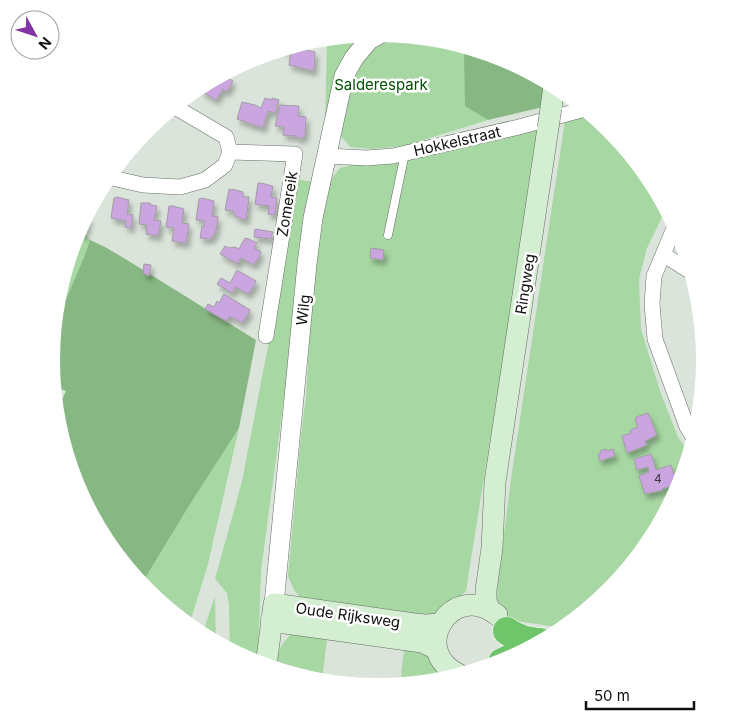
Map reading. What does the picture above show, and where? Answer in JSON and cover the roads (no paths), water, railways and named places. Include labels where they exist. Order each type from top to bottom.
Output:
[{"type":"highway","points":[[507,632],[529,641]]},
{"type":"main road","name":"Ringweg","points":[[464,606],[469,599],[473,586],[480,542],[495,482],[553,95]]},
{"type":"main road","name":"Ringweg","points":[[490,610],[486,602],[486,590],[492,548],[495,482]]},
{"type":"main road","points":[[451,670],[439,655],[435,640],[445,617],[464,606],[482,606],[500,619],[507,632],[506,651]]},
{"type":"main road","name":"Oude Rijksweg","points":[[273,613],[425,625],[441,624]]},
{"type":"main road","name":"Oude Rijksweg","points":[[273,613],[422,642],[437,649]]},
{"type":"main road","points":[[267,658],[273,613]]},
{"type":"street","name":"Wilg","points":[[273,613],[313,218],[344,76],[354,58],[367,43]]},
{"type":"street","points":[[117,179],[143,185],[180,187],[205,180],[225,165],[230,152],[226,138],[181,110]]},
{"type":"street","name":"Hokkelstraat","points":[[327,156],[367,158],[393,156],[577,112]]},
{"type":"street","name":"Zomereik","points":[[230,152],[295,154],[266,336]]},
{"type":"street","points":[[671,237],[654,276],[652,304],[655,339],[688,429]]},
{"type":"street","points":[[664,255],[681,266]]},
{"type":"lane","points":[[388,235],[405,153]]},
{"type":"park label","name":"Salderespark","points":[[381,84]]}]
